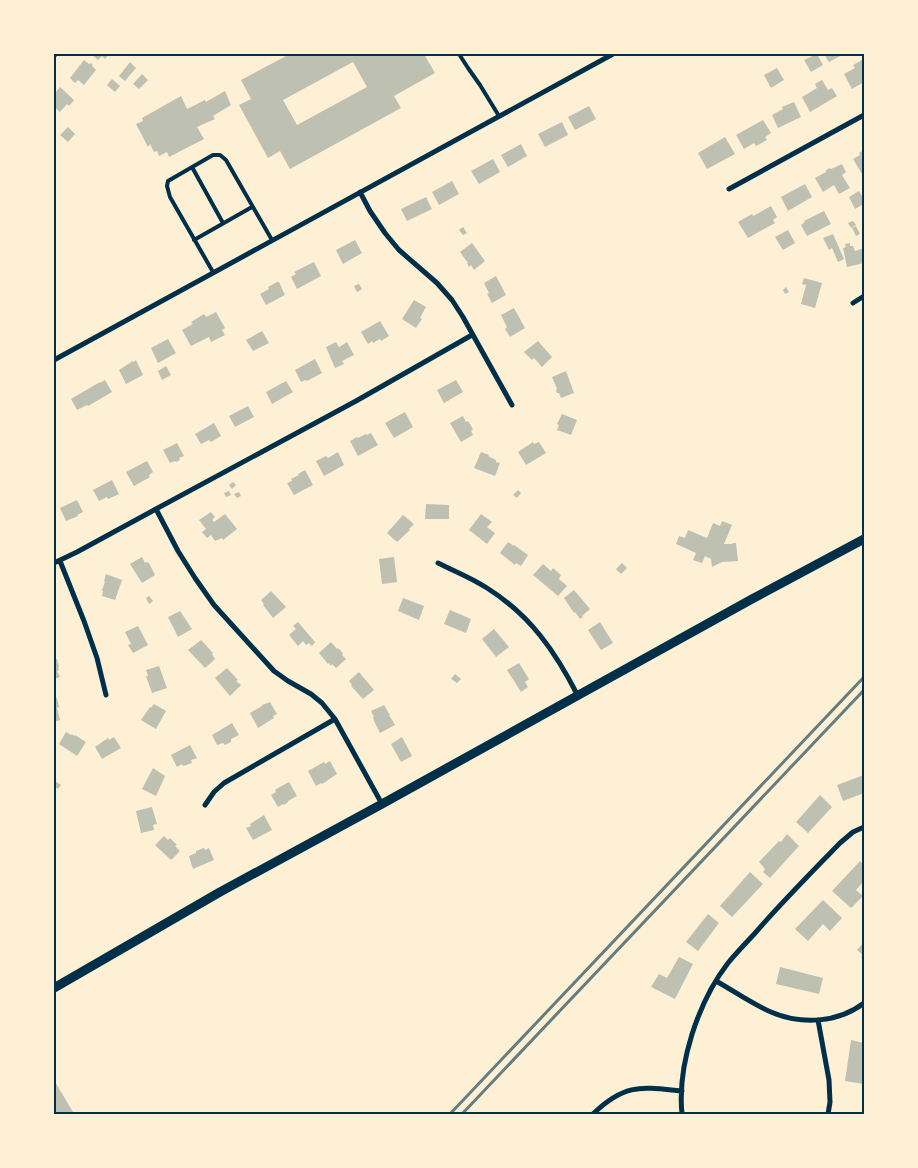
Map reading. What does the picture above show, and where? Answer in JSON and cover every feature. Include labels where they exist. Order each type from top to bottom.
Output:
[{"type":"street","points":[[54,360],[613,54]]},
{"type":"street","points":[[729,189],[864,115]]},
{"type":"street","points":[[360,192],[384,233],[399,250],[447,294],[463,317],[512,405]]},
{"type":"street","points":[[853,303],[864,296]]},
{"type":"street","points":[[106,695],[97,658],[84,621],[57,562],[356,401],[472,335]]},
{"type":"street","points":[[156,509],[178,551],[214,605],[274,671],[311,694],[322,703],[335,719],[382,804]]},
{"type":"street","points":[[54,988],[220,892],[864,539]]},
{"type":"street","points":[[438,563],[486,587],[522,615],[549,646],[566,672],[578,696]]},
{"type":"street","points":[[205,805],[214,792],[224,783],[335,719]]},
{"type":"street","points":[[682,1114],[682,1091],[688,1052],[695,1027],[716,981],[728,963],[834,849],[853,832],[864,827]]},
{"type":"street","points":[[716,981],[770,1012],[802,1020],[834,1018],[864,1003]]},
{"type":"street","points":[[818,1020],[829,1080],[830,1102],[828,1114]]},
{"type":"street","points":[[593,1114],[612,1098],[630,1090],[646,1088],[682,1091]]},
{"type":"lane","points":[[459,54],[499,116]]},
{"type":"lane","points":[[212,272],[170,197],[166,186],[168,181],[213,155],[220,155],[226,160],[272,240]]},
{"type":"lane","points":[[192,167],[223,223]]},
{"type":"lane","points":[[194,240],[252,207]]},
{"type":"building","points":[[91,54],[109,54],[105,59],[102,56],[98,60]]},
{"type":"building","points":[[290,54],[424,54],[435,73],[394,96],[401,108],[290,169],[280,151],[268,158],[239,105],[251,99],[241,80]],"holes":[[[353,62],[367,87],[297,125],[283,100]]]},
{"type":"building","points":[[817,54],[823,65],[811,72],[804,60]]},
{"type":"building","points":[[824,54],[838,54],[840,56],[829,62]]},
{"type":"building","points":[[864,59],[864,82],[852,89],[844,74],[855,68],[853,65]]},
{"type":"building","points":[[84,60],[89,64],[91,63],[96,70],[84,85],[78,80],[75,83],[70,78]]},
{"type":"building","points":[[130,62],[136,68],[125,81],[119,76]]},
{"type":"building","points":[[777,68],[784,80],[771,88],[764,75]]},
{"type":"building","points":[[142,74],[148,80],[139,89],[133,84]]},
{"type":"building","points":[[112,79],[120,86],[115,92],[107,85]]},
{"type":"building","points":[[822,80],[828,90],[832,88],[837,96],[810,112],[802,97],[817,88],[815,84]]},
{"type":"building","points":[[60,87],[74,100],[69,106],[67,104],[60,112],[54,107],[54,94]]},
{"type":"building","points":[[225,91],[231,105],[213,116],[215,119],[197,127],[204,139],[169,157],[167,152],[159,156],[157,151],[154,152],[150,144],[148,147],[136,124],[143,121],[142,118],[181,96],[187,109],[205,100],[206,102]]},
{"type":"building","points":[[794,102],[801,117],[778,128],[772,115],[783,109],[782,107]]},
{"type":"building","points":[[589,106],[596,119],[575,130],[568,117]]},
{"type":"building","points":[[763,120],[771,133],[765,137],[767,140],[756,146],[754,143],[744,149],[736,135]]},
{"type":"building","points":[[562,122],[568,135],[545,147],[538,134]]},
{"type":"building","points":[[68,127],[75,134],[68,142],[60,135]]},
{"type":"building","points":[[725,137],[735,154],[707,169],[698,153]]},
{"type":"building","points":[[521,144],[527,156],[508,167],[501,155]]},
{"type":"building","points":[[864,150],[864,172],[862,174],[853,159]]},
{"type":"building","points":[[493,159],[500,172],[479,184],[471,171]]},
{"type":"building","points":[[842,164],[846,172],[842,175],[850,188],[839,194],[834,185],[823,192],[815,178],[826,172],[826,170]]},
{"type":"building","points":[[452,181],[459,194],[439,205],[432,192]]},
{"type":"building","points":[[805,184],[812,197],[788,211],[781,197]]},
{"type":"building","points":[[859,191],[864,204],[855,209],[849,197]]},
{"type":"building","points":[[426,197],[432,209],[407,221],[401,209]]},
{"type":"building","points":[[771,206],[777,217],[773,220],[775,223],[748,238],[738,222]]},
{"type":"building","points":[[824,211],[831,224],[807,236],[801,225],[804,221]]},
{"type":"building","points":[[853,221],[856,225],[851,228],[848,223]]},
{"type":"building","points":[[856,226],[860,234],[856,236],[852,228]]},
{"type":"building","points":[[463,227],[467,233],[463,235],[459,230]]},
{"type":"building","points":[[788,230],[795,243],[783,250],[775,237]]},
{"type":"building","points":[[833,234],[844,259],[838,262],[832,248],[829,250],[823,238]]},
{"type":"building","points":[[355,240],[362,253],[343,264],[336,250]]},
{"type":"building","points":[[472,243],[485,261],[474,270],[471,265],[469,267],[460,252]]},
{"type":"building","points":[[850,243],[850,246],[853,246],[855,251],[864,248],[864,263],[847,267],[843,248],[846,247],[845,244]]},
{"type":"building","points":[[314,262],[321,276],[297,289],[291,277],[296,274],[294,272]]},
{"type":"building","points":[[496,276],[506,295],[492,303],[484,283]]},
{"type":"building","points":[[804,278],[822,283],[815,308],[801,304],[806,285],[802,284]]},
{"type":"building","points":[[279,282],[285,295],[266,305],[260,294]]},
{"type":"building","points":[[359,284],[362,289],[357,292],[354,286]]},
{"type":"building","points":[[786,287],[789,292],[785,294],[783,290]]},
{"type":"building","points":[[414,300],[426,307],[420,318],[422,319],[416,328],[402,319]]},
{"type":"building","points":[[514,308],[525,328],[510,337],[505,329],[507,327],[501,315]]},
{"type":"building","points":[[216,312],[225,328],[222,330],[225,335],[211,342],[209,337],[191,346],[182,330],[193,324],[191,322],[204,314],[206,317]]},
{"type":"building","points":[[380,321],[389,336],[381,341],[380,339],[368,344],[361,332]]},
{"type":"building","points":[[262,331],[269,343],[253,351],[246,340]]},
{"type":"building","points":[[168,339],[176,353],[158,363],[151,348]]},
{"type":"building","points":[[538,341],[552,357],[542,367],[534,358],[532,360],[524,352]]},
{"type":"building","points":[[336,342],[339,347],[347,342],[354,355],[342,361],[344,364],[335,368],[326,347]]},
{"type":"building","points":[[315,359],[322,373],[301,382],[295,370]]},
{"type":"building","points":[[136,360],[143,375],[126,384],[119,370]]},
{"type":"building","points":[[166,366],[171,375],[162,380],[158,371]]},
{"type":"building","points":[[566,371],[574,393],[561,398],[559,393],[557,393],[552,377]]},
{"type":"building","points":[[105,380],[112,392],[77,410],[71,399]]},
{"type":"building","points":[[456,380],[463,392],[444,403],[437,390]]},
{"type":"building","points":[[286,381],[293,392],[272,404],[266,392]]},
{"type":"building","points":[[248,406],[254,417],[235,427],[229,416]]},
{"type":"building","points":[[405,412],[413,427],[394,438],[385,423]]},
{"type":"building","points":[[562,414],[577,420],[571,435],[557,430],[559,425],[557,424]]},
{"type":"building","points":[[463,416],[473,429],[471,431],[473,435],[461,442],[450,423]]},
{"type":"building","points":[[214,423],[221,436],[211,442],[209,440],[201,444],[195,434]]},
{"type":"building","points":[[371,433],[378,445],[358,456],[350,441]]},
{"type":"building","points":[[533,442],[534,444],[539,442],[546,453],[526,465],[518,452]]},
{"type":"building","points":[[177,443],[184,456],[176,462],[170,463],[163,450]]},
{"type":"building","points":[[338,452],[344,465],[324,476],[316,461],[326,456],[328,458]]},
{"type":"building","points":[[481,452],[500,463],[495,476],[474,468]]},
{"type":"building","points":[[147,461],[153,472],[149,475],[150,477],[134,486],[126,472]]},
{"type":"building","points":[[305,470],[313,485],[294,495],[287,483]]},
{"type":"building","points":[[112,480],[119,494],[99,501],[93,490]]},
{"type":"building","points":[[233,482],[236,485],[232,489],[229,485]]},
{"type":"building","points":[[518,490],[521,493],[517,498],[513,495]]},
{"type":"building","points":[[229,491],[231,495],[226,497],[224,493]]},
{"type":"building","points":[[239,492],[241,496],[237,498],[234,494]]},
{"type":"building","points":[[77,500],[83,512],[66,521],[60,508]]},
{"type":"building","points":[[426,504],[449,505],[449,519],[425,519]]},
{"type":"building","points":[[211,512],[215,517],[212,520],[214,522],[225,514],[237,529],[223,540],[222,538],[215,541],[211,535],[207,538],[202,532],[206,529],[199,520]]},
{"type":"building","points":[[481,514],[492,522],[487,527],[495,533],[487,544],[469,530]]},
{"type":"building","points":[[403,515],[414,524],[397,542],[387,533]]},
{"type":"building","points":[[722,521],[732,525],[724,544],[736,543],[738,561],[722,562],[712,567],[711,559],[705,556],[702,563],[693,560],[696,553],[676,544],[679,536],[685,538],[688,530],[707,538],[713,523],[720,526]]},
{"type":"building","points":[[508,542],[528,555],[521,566],[516,563],[515,565],[500,553]]},
{"type":"building","points":[[142,557],[145,563],[149,563],[155,575],[142,583],[130,564]]},
{"type":"building","points":[[394,557],[397,582],[382,584],[379,559]]},
{"type":"building","points":[[622,563],[627,568],[621,574],[616,569]]},
{"type":"building","points":[[543,564],[551,571],[553,568],[561,575],[559,579],[567,586],[558,596],[533,575]]},
{"type":"building","points":[[106,574],[122,580],[115,600],[102,596]]},
{"type":"building","points":[[574,590],[590,609],[580,619],[564,598]]},
{"type":"building","points":[[271,591],[286,607],[273,618],[261,600]]},
{"type":"building","points":[[149,596],[153,601],[149,604],[146,598]]},
{"type":"building","points":[[403,598],[424,606],[419,620],[398,611]]},
{"type":"building","points":[[450,610],[471,619],[466,633],[444,624]]},
{"type":"building","points":[[180,611],[192,629],[178,637],[168,617]]},
{"type":"building","points":[[298,622],[315,642],[312,646],[309,643],[306,645],[303,641],[298,646],[289,635],[296,629],[293,626]]},
{"type":"building","points":[[600,622],[613,643],[601,650],[588,630]]},
{"type":"building","points":[[138,626],[148,645],[133,653],[128,645],[131,644],[125,632]]},
{"type":"building","points":[[494,629],[509,647],[496,657],[482,639]]},
{"type":"building","points":[[201,640],[213,653],[215,659],[205,668],[188,650]]},
{"type":"building","points":[[331,642],[343,653],[342,655],[346,659],[336,668],[332,664],[331,666],[328,664],[319,653]]},
{"type":"building","points":[[57,659],[59,670],[57,671],[60,677],[54,679],[54,660]]},
{"type":"building","points":[[519,663],[529,679],[525,682],[528,687],[521,692],[507,670]]},
{"type":"building","points":[[159,666],[167,688],[152,693],[146,676],[148,676],[146,670]]},
{"type":"building","points":[[227,668],[241,685],[230,696],[215,678]]},
{"type":"building","points":[[359,672],[374,690],[363,699],[349,681]]},
{"type":"building","points":[[455,674],[461,679],[457,683],[451,679]]},
{"type":"building","points":[[54,698],[57,698],[60,720],[54,722]]},
{"type":"building","points":[[270,702],[277,714],[258,728],[250,713]]},
{"type":"building","points":[[154,704],[166,711],[156,729],[141,720]]},
{"type":"building","points":[[384,705],[395,725],[380,733],[371,711]]},
{"type":"building","points":[[232,723],[239,735],[225,745],[223,743],[217,745],[212,735]]},
{"type":"building","points":[[66,732],[86,742],[77,756],[59,744]]},
{"type":"building","points":[[114,737],[121,748],[102,759],[95,747],[108,738],[109,740]]},
{"type":"building","points":[[402,737],[412,756],[401,762],[391,744]]},
{"type":"building","points":[[190,745],[197,758],[191,760],[192,763],[183,766],[182,764],[177,767],[171,755]]},
{"type":"building","points":[[330,761],[337,774],[316,786],[308,771],[324,762],[325,764]]},
{"type":"building","points":[[153,768],[165,776],[156,796],[142,789]]},
{"type":"building","points":[[864,775],[864,793],[843,801],[837,785]]},
{"type":"building","points":[[55,781],[61,785],[58,789],[54,786]]},
{"type":"building","points":[[289,782],[297,796],[278,807],[271,795],[276,792],[275,790]]},
{"type":"building","points":[[820,795],[832,807],[808,833],[796,822]]},
{"type":"building","points":[[152,807],[157,824],[153,825],[154,830],[141,833],[136,811]]},
{"type":"building","points":[[264,815],[272,830],[253,840],[246,828]]},
{"type":"building","points":[[787,834],[799,846],[770,878],[763,872],[765,869],[759,862]]},
{"type":"building","points":[[164,836],[168,840],[170,838],[180,851],[171,860],[155,845]]},
{"type":"building","points":[[204,848],[205,850],[209,848],[214,860],[193,869],[189,856]]},
{"type":"building","points":[[860,861],[864,865],[864,881],[856,890],[863,896],[851,908],[832,891]]},
{"type":"building","points":[[750,872],[763,884],[732,917],[720,906]]},
{"type":"building","points":[[823,900],[842,918],[830,931],[823,924],[808,941],[795,929]]},
{"type":"building","points":[[708,914],[719,923],[698,951],[686,942]]},
{"type":"building","points":[[864,942],[864,960],[861,957],[863,955],[857,950]]},
{"type":"building","points":[[679,957],[693,964],[675,999],[651,987],[659,974],[667,978]]},
{"type":"building","points":[[780,967],[823,978],[819,994],[776,984]]},
{"type":"building","points":[[851,1040],[864,1043],[864,1084],[845,1081]]},
{"type":"building","points":[[54,1080],[73,1112],[70,1114],[54,1114]]},
{"type":"railway","points":[[450,1114],[864,677]]},
{"type":"railway","points":[[462,1114],[864,690]]}]
